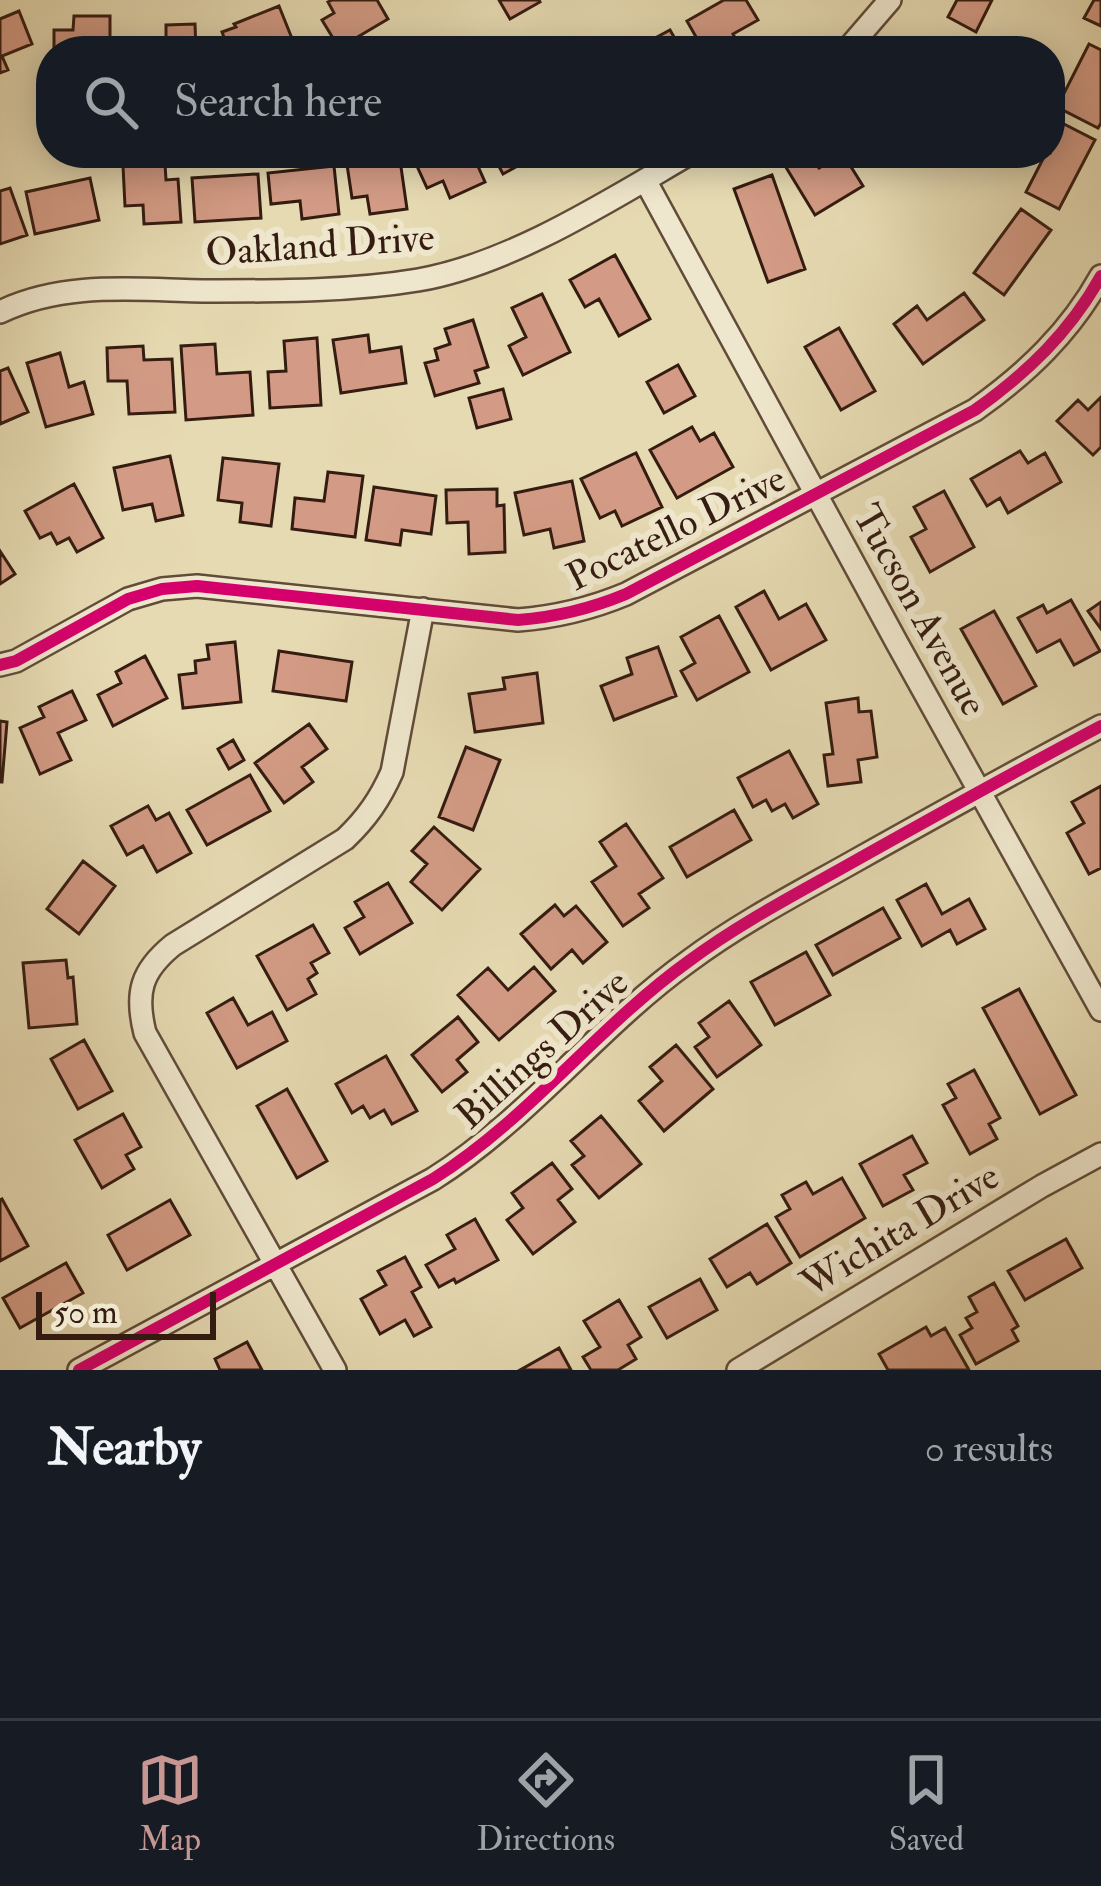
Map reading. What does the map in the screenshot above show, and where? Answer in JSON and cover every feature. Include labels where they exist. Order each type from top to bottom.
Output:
[{"type":"street","points":[[859,36],[890,0]]},
{"type":"street","name":"Oakland Drive","points":[[0,312],[62,292],[333,288],[434,276],[469,268],[536,238],[665,168]]},
{"type":"street","name":"Tucson Avenue","points":[[645,180],[1101,1010]]},
{"type":"street","name":"Pocatello Drive","points":[[0,665],[16,662],[128,599],[162,589],[236,588],[518,620],[592,608],[975,410],[1045,354],[1101,276]]},
{"type":"street","points":[[334,1370],[145,1033],[140,993],[158,957],[173,944],[346,839],[365,820],[392,772],[423,609]]},
{"type":"street","name":"Billings Drive","points":[[80,1370],[433,1179],[505,1128],[620,1016],[690,960],[771,908],[1101,726]]},
{"type":"street","name":"Wichita Drive","points":[[738,1370],[1101,1154]]},
{"type":"building","points":[[377,0],[388,19],[359,36],[332,36],[322,20],[334,13],[328,2]]},
{"type":"building","points":[[499,0],[539,0],[540,2],[510,19]]},
{"type":"building","points":[[724,0],[746,0],[758,20],[734,36],[696,36],[687,21]]},
{"type":"building","points":[[957,0],[992,0],[976,32],[948,17]]},
{"type":"building","points":[[1094,0],[1101,0],[1101,26],[1084,18]]},
{"type":"building","points":[[279,6],[291,36],[223,36],[222,32],[236,27],[234,24]]},
{"type":"building","points":[[19,11],[32,44],[2,56],[8,70],[0,73],[0,19]]},
{"type":"building","points":[[74,16],[110,16],[110,36],[54,36],[54,30],[73,30]]},
{"type":"building","points":[[195,24],[195,36],[166,36],[166,25]]},
{"type":"building","points":[[1089,44],[1101,50],[1098,128],[1065,111],[1065,91]]},
{"type":"building","points":[[1065,125],[1095,140],[1059,209],[1026,192],[1038,168],[1065,168]]},
{"type":"building","points":[[123,168],[165,168],[166,180],[178,179],[181,222],[144,224],[143,205],[125,206]]},
{"type":"building","points":[[334,168],[339,214],[302,219],[300,201],[271,204],[268,173]]},
{"type":"building","points":[[348,168],[401,168],[407,209],[370,214],[367,196],[352,198]]},
{"type":"building","points":[[418,168],[479,168],[485,182],[450,198],[443,181],[427,188]]},
{"type":"building","points":[[786,168],[852,168],[863,186],[815,215]]},
{"type":"building","points":[[258,174],[261,218],[195,222],[192,178]]},
{"type":"building","points":[[772,175],[805,269],[768,282],[734,189]]},
{"type":"building","points":[[90,178],[99,220],[35,234],[26,192]]},
{"type":"building","points":[[10,188],[27,235],[0,244],[0,191]]},
{"type":"building","points":[[1021,209],[1051,230],[1004,295],[974,273]]},
{"type":"building","points":[[615,255],[650,319],[619,336],[599,299],[585,307],[570,280]]},
{"type":"building","points":[[964,293],[984,320],[923,364],[894,324],[917,306],[927,320]]},
{"type":"building","points":[[542,294],[570,352],[523,375],[509,346],[526,337],[512,308]]},
{"type":"building","points":[[473,320],[488,367],[475,371],[479,383],[435,396],[425,363],[438,360],[435,349],[450,344],[445,329]]},
{"type":"building","points":[[839,328],[875,391],[841,410],[805,347]]},
{"type":"building","points":[[368,335],[370,352],[401,347],[406,383],[341,393],[333,340]]},
{"type":"building","points":[[317,338],[321,405],[270,408],[268,372],[286,371],[284,341]]},
{"type":"building","points":[[215,344],[217,374],[250,372],[253,415],[186,420],[181,346]]},
{"type":"building","points":[[143,346],[144,360],[172,359],[175,412],[129,414],[127,381],[108,381],[107,348]]},
{"type":"building","points":[[60,353],[69,387],[84,382],[93,414],[46,427],[27,363]]},
{"type":"building","points":[[678,365],[695,396],[664,413],[647,382]]},
{"type":"building","points":[[8,368],[28,412],[0,424],[0,371]]},
{"type":"building","points":[[503,389],[511,419],[477,428],[469,398]]},
{"type":"building","points":[[1101,397],[1101,447],[1093,455],[1057,421],[1078,400],[1088,410]]},
{"type":"building","points":[[692,427],[700,441],[714,433],[733,467],[677,498],[650,450]]},
{"type":"building","points":[[1020,451],[1028,463],[1045,453],[1061,482],[1008,513],[1000,498],[987,506],[971,479]]},
{"type":"building","points":[[636,453],[662,507],[622,526],[615,511],[600,518],[581,479]]},
{"type":"building","points":[[170,456],[183,515],[156,521],[152,504],[123,510],[114,468]]},
{"type":"building","points":[[223,458],[279,464],[271,526],[240,522],[242,503],[218,500]]},
{"type":"building","points":[[328,472],[363,476],[355,537],[292,529],[295,498],[324,501]]},
{"type":"building","points":[[572,481],[584,541],[554,548],[550,529],[524,535],[515,493]]},
{"type":"building","points":[[74,484],[103,538],[77,552],[69,538],[57,544],[51,533],[40,538],[25,511]]},
{"type":"building","points":[[374,487],[436,496],[431,534],[402,530],[400,545],[366,540]]},
{"type":"building","points":[[497,489],[497,506],[504,505],[505,552],[469,554],[468,522],[447,523],[446,490]]},
{"type":"building","points":[[944,491],[974,547],[930,572],[911,537],[926,529],[914,507]]},
{"type":"building","points":[[0,551],[15,574],[0,584]]},
{"type":"building","points":[[764,591],[779,619],[806,604],[826,640],[771,670],[736,607]]},
{"type":"building","points":[[1071,600],[1100,651],[1074,665],[1060,640],[1037,652],[1018,618],[1043,605],[1047,613]]},
{"type":"building","points":[[1101,602],[1101,629],[1088,611]]},
{"type":"building","points":[[994,611],[1036,686],[1003,704],[961,629]]},
{"type":"building","points":[[719,616],[749,672],[697,700],[681,671],[695,663],[681,637]]},
{"type":"building","points":[[235,642],[241,702],[183,708],[179,675],[196,673],[195,661],[209,659],[207,645]]},
{"type":"building","points":[[658,647],[676,696],[614,720],[601,686],[632,674],[627,658]]},
{"type":"building","points":[[279,651],[352,662],[346,701],[273,691]]},
{"type":"building","points":[[145,656],[167,698],[113,726],[98,695],[121,683],[116,672]]},
{"type":"building","points":[[537,673],[543,723],[475,732],[469,694],[505,689],[503,678]]},
{"type":"building","points":[[72,691],[86,720],[58,733],[71,760],[40,774],[20,728],[44,717],[39,707]]},
{"type":"building","points":[[858,698],[859,712],[871,711],[877,757],[858,760],[861,782],[828,786],[824,755],[833,754],[826,703]]},
{"type":"building","points":[[0,721],[7,722],[2,782],[0,782]]},
{"type":"building","points":[[309,724],[327,749],[302,767],[313,782],[284,803],[255,763]]},
{"type":"building","points":[[233,740],[244,760],[229,769],[218,749]]},
{"type":"building","points":[[466,747],[500,760],[473,830],[439,817]]},
{"type":"building","points":[[789,751],[818,804],[793,818],[785,804],[772,811],[766,800],[753,807],[738,778]]},
{"type":"building","points":[[250,775],[270,811],[207,845],[187,810]]},
{"type":"building","points":[[1101,786],[1101,868],[1089,874],[1067,833],[1084,823],[1072,802]]},
{"type":"building","points":[[148,806],[156,820],[169,813],[191,853],[157,872],[143,846],[127,855],[111,826]]},
{"type":"building","points":[[734,810],[751,840],[687,877],[670,847]]},
{"type":"building","points":[[626,824],[663,878],[639,894],[649,908],[623,926],[592,882],[616,866],[600,842]]},
{"type":"building","points":[[434,827],[480,869],[442,910],[411,882],[427,864],[412,851]]},
{"type":"building","points":[[83,861],[115,886],[79,934],[47,909]]},
{"type":"building","points":[[388,883],[412,923],[360,954],[345,928],[364,917],[355,902]]},
{"type":"building","points":[[926,884],[942,914],[969,899],[985,929],[957,944],[950,930],[922,946],[897,900]]},
{"type":"building","points":[[555,905],[564,916],[576,906],[607,942],[583,963],[572,950],[551,969],[521,934]]},
{"type":"building","points":[[883,908],[900,938],[833,975],[816,945]]},
{"type":"building","points":[[313,925],[329,953],[311,963],[317,973],[308,979],[316,994],[287,1010],[257,956]]},
{"type":"building","points":[[806,952],[830,995],[775,1025],[751,982]]},
{"type":"building","points":[[66,960],[68,978],[73,977],[77,1024],[29,1028],[23,963]]},
{"type":"building","points":[[534,967],[555,991],[499,1040],[458,995],[488,968],[508,990]]},
{"type":"building","points":[[1019,989],[1076,1095],[1040,1114],[983,1008]]},
{"type":"building","points":[[233,998],[248,1025],[272,1012],[287,1041],[237,1068],[207,1013]]},
{"type":"building","points":[[729,1001],[761,1045],[717,1077],[695,1047],[709,1037],[699,1023]]},
{"type":"building","points":[[458,1017],[478,1042],[457,1060],[467,1072],[442,1092],[412,1055]]},
{"type":"building","points":[[84,1040],[112,1091],[78,1109],[51,1059]]},
{"type":"building","points":[[676,1045],[713,1089],[664,1131],[639,1101],[662,1081],[650,1067]]},
{"type":"building","points":[[386,1056],[417,1111],[392,1124],[384,1110],[370,1118],[363,1106],[352,1113],[336,1084]]},
{"type":"building","points":[[974,1070],[1000,1118],[989,1124],[997,1139],[970,1154],[943,1105],[956,1098],[948,1084]]},
{"type":"building","points":[[287,1089],[327,1161],[297,1178],[257,1106]]},
{"type":"building","points":[[123,1114],[141,1147],[126,1155],[134,1169],[102,1188],[75,1140]]},
{"type":"building","points":[[601,1116],[641,1164],[599,1198],[572,1165],[584,1156],[571,1141]]},
{"type":"building","points":[[912,1136],[927,1163],[904,1175],[913,1190],[883,1206],[860,1164]]},
{"type":"building","points":[[552,1163],[572,1189],[558,1200],[575,1222],[533,1254],[507,1220],[523,1208],[512,1193]]},
{"type":"building","points":[[842,1178],[865,1218],[800,1257],[776,1217],[790,1209],[782,1195],[806,1182],[813,1194]]},
{"type":"building","points":[[0,1200],[28,1246],[0,1261]]},
{"type":"building","points":[[170,1200],[190,1235],[127,1270],[108,1235]]},
{"type":"building","points":[[475,1219],[498,1260],[439,1287],[426,1265],[455,1249],[447,1235]]},
{"type":"building","points":[[767,1224],[791,1263],[757,1284],[750,1273],[727,1287],[710,1259]]},
{"type":"building","points":[[1066,1239],[1082,1268],[1025,1300],[1008,1271]]},
{"type":"building","points":[[405,1257],[421,1287],[412,1292],[431,1327],[414,1336],[405,1320],[380,1334],[361,1299],[386,1285],[378,1271]]},
{"type":"building","points":[[66,1263],[83,1293],[20,1328],[3,1298]]},
{"type":"building","points":[[700,1279],[717,1310],[667,1338],[649,1307]]},
{"type":"building","points":[[994,1283],[1018,1326],[1012,1330],[1018,1341],[976,1364],[960,1335],[972,1328],[966,1318],[977,1312],[969,1297]]},
{"type":"building","points":[[619,1300],[641,1337],[628,1345],[636,1359],[618,1370],[591,1370],[583,1357],[600,1347],[584,1321]]},
{"type":"building","points":[[926,1327],[931,1336],[945,1328],[969,1370],[888,1370],[879,1354]]},
{"type":"building","points":[[247,1342],[262,1370],[220,1370],[215,1359]]},
{"type":"building","points":[[559,1348],[571,1370],[520,1370]]},
{"type":"cycle path","points":[[0,665],[16,661],[128,599],[162,589],[197,586],[518,620],[599,604],[975,410],[1046,350],[1101,276]]},
{"type":"cycle path","points":[[79,1370],[433,1179],[501,1128],[624,1014],[708,947],[1101,726]]}]
